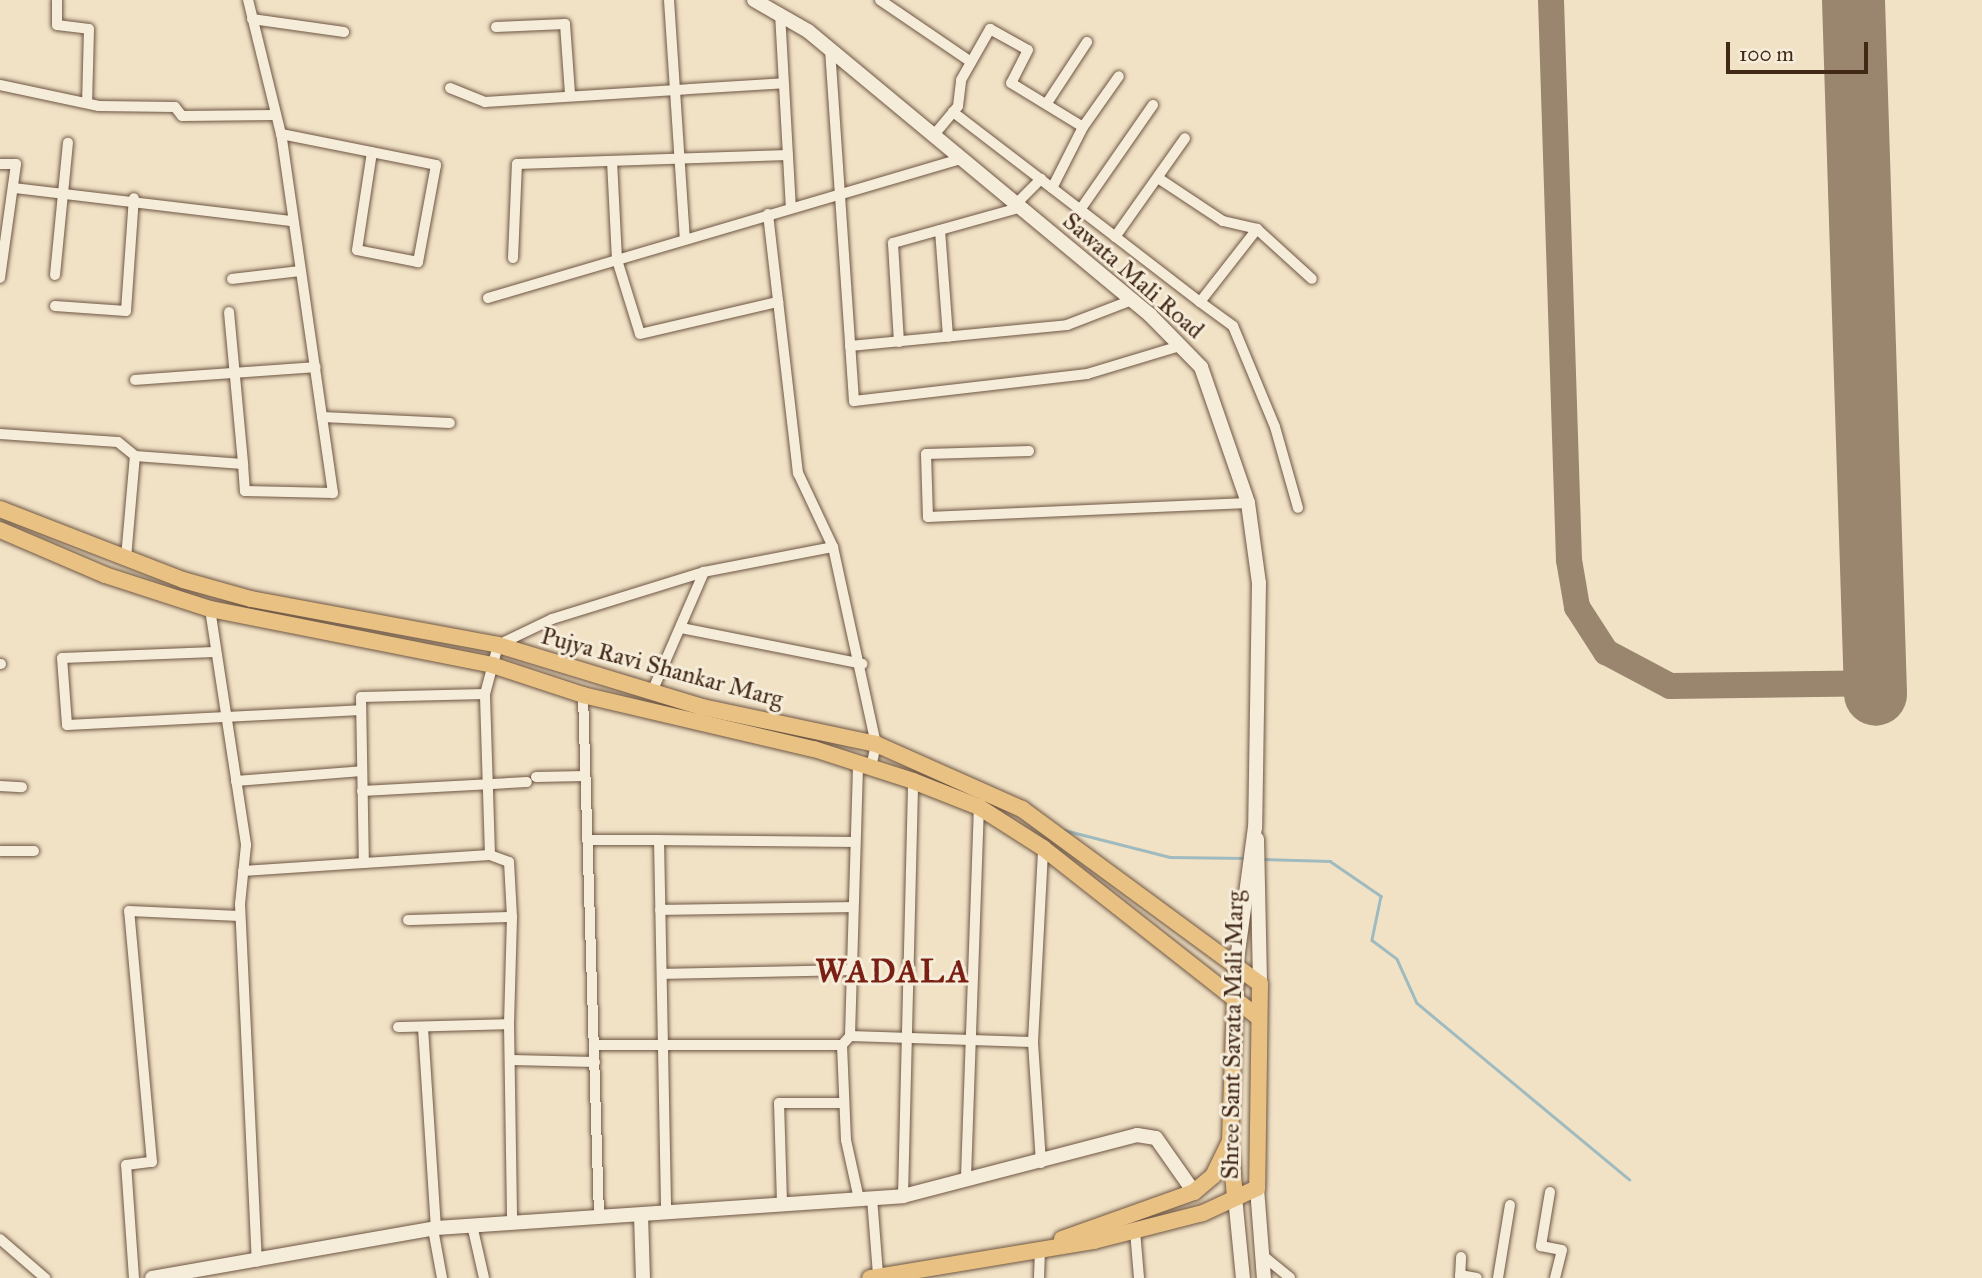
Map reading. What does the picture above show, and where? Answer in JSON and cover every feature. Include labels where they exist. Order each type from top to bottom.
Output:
[{"type":"main road","name":"Pujya Ravi Shankar Marg","points":[[0,509],[127,558],[251,599],[498,645],[652,692],[876,744],[1022,809],[1260,984]]},
{"type":"main road","points":[[0,530],[105,575],[210,609],[492,665],[583,695],[865,765],[913,780],[979,807],[1043,848],[1258,1017]]},
{"type":"main road","name":"Shree Sant Savata Mali Marg","points":[[1040,1248],[1194,1192],[1213,1176],[1230,1141],[1236,967]]},
{"type":"main road","name":"Shree Sant Savata Mali Marg","points":[[874,1277],[1135,1231],[1257,1188],[1260,984]]},
{"type":"main road","points":[[1230,1141],[1235,1197]]},
{"type":"street","points":[[57,0],[57,25],[89,29],[87,103]]},
{"type":"street","points":[[229,312],[244,491],[332,493],[281,134],[248,0]]},
{"type":"street","points":[[669,0],[685,239]]},
{"type":"street","name":"Sawata Mali Road","points":[[754,0],[780,13],[830,49],[1132,300],[1201,367],[1248,503],[1259,583],[1255,827],[1236,967]]},
{"type":"street","points":[[880,0],[971,62]]},
{"type":"street","points":[[780,13],[791,207]]},
{"type":"street","points":[[252,19],[344,32]]},
{"type":"street","points":[[496,27],[565,24],[570,94]]},
{"type":"street","points":[[933,136],[953,112],[971,62],[990,29],[1028,50],[1011,83],[1083,127]]},
{"type":"street","points":[[1047,103],[1087,42]]},
{"type":"street","points":[[830,49],[854,401],[1087,374],[1181,346]]},
{"type":"street","points":[[1052,188],[1083,127],[1119,76]]},
{"type":"street","points":[[450,88],[485,102],[570,94],[783,83]]},
{"type":"street","points":[[0,85],[87,103],[175,107],[183,116],[276,115]]},
{"type":"street","points":[[1080,210],[1153,105]]},
{"type":"street","points":[[953,112],[1233,326],[1275,427],[1298,508]]},
{"type":"street","points":[[281,134],[372,152],[436,165],[418,262],[357,250],[372,152]]},
{"type":"street","points":[[1115,237],[1185,138]]},
{"type":"street","points":[[55,275],[68,144]]},
{"type":"street","points":[[513,258],[517,164],[788,155]]},
{"type":"street","points":[[488,298],[840,192],[960,159]]},
{"type":"street","points":[[612,161],[617,260],[640,334],[778,302]]},
{"type":"street","points":[[0,164],[16,164],[0,278]]},
{"type":"street","points":[[1158,177],[1223,221],[1257,229],[1312,279]]},
{"type":"street","points":[[899,342],[893,243],[1016,206],[1041,179]]},
{"type":"street","points":[[13,188],[134,198],[292,221]]},
{"type":"street","points":[[55,306],[126,311],[134,198]]},
{"type":"street","points":[[768,214],[798,473],[833,547],[862,664],[876,744],[865,765],[853,842],[850,1036],[842,1045],[843,1103],[865,1198],[874,1277]]},
{"type":"street","points":[[1200,302],[1257,229]]},
{"type":"street","points":[[940,230],[948,337]]},
{"type":"street","points":[[232,279],[300,271]]},
{"type":"street","points":[[850,346],[1067,325],[1132,300]]},
{"type":"street","points":[[135,380],[316,367]]},
{"type":"street","points":[[322,417],[450,423]]},
{"type":"street","points":[[0,433],[118,442],[135,456],[243,464]]},
{"type":"street","points":[[1029,451],[926,454],[928,517],[1248,503]]},
{"type":"street","points":[[127,558],[135,456]]},
{"type":"street","points":[[490,855],[485,694],[498,645],[552,619],[704,572],[833,547]]},
{"type":"street","points":[[652,692],[704,572]]},
{"type":"street","points":[[210,609],[214,652],[246,845],[240,916],[257,1262]]},
{"type":"street","points":[[681,628],[862,664]]},
{"type":"street","points":[[214,652],[62,658],[67,725],[226,722],[361,710]]},
{"type":"street","points":[[363,863],[361,697],[485,694]]},
{"type":"street","points":[[583,695],[598,1216]]},
{"type":"street","points":[[236,781],[362,771]]},
{"type":"street","points":[[362,792],[585,776]]},
{"type":"street","points":[[902,1196],[902,1042],[913,780]]},
{"type":"street","points":[[0,786],[22,787]]},
{"type":"street","points":[[966,1177],[979,807]]},
{"type":"street","name":"Shree Sant Savata Mali Marg","points":[[1255,827],[1260,984]]},
{"type":"street","points":[[587,840],[853,842]]},
{"type":"street","points":[[659,840],[666,1213]]},
{"type":"street","points":[[1041,1164],[1033,1042],[1043,848]]},
{"type":"street","points":[[0,851],[34,851]]},
{"type":"street","points":[[243,871],[490,855],[509,862],[512,917],[509,1024],[512,1221]]},
{"type":"street","points":[[660,910],[853,907]]},
{"type":"street","points":[[134,1278],[126,1165],[152,1162],[129,911],[240,916]]},
{"type":"street","points":[[408,920],[512,917]]},
{"type":"street","points":[[662,974],[850,970]]},
{"type":"street","points":[[398,1027],[509,1024]]},
{"type":"street","points":[[424,1028],[434,1228],[442,1278]]},
{"type":"street","points":[[850,1036],[902,1042],[1033,1042]]},
{"type":"street","points":[[595,1045],[842,1045]]},
{"type":"street","points":[[511,1060],[595,1062]]},
{"type":"street","points":[[782,1203],[779,1103],[843,1103]]},
{"type":"street","points":[[152,1278],[199,1275],[434,1228],[902,1196],[966,1177],[1041,1164],[1137,1135],[1156,1138],[1194,1192]]},
{"type":"street","points":[[1257,1188],[1264,1278]]},
{"type":"street","points":[[1550,1192],[1541,1246],[1562,1250],[1555,1278]]},
{"type":"street","points":[[1235,1197],[1243,1278]]},
{"type":"street","points":[[1498,1278],[1510,1205]]},
{"type":"street","points":[[641,1215],[643,1278]]},
{"type":"street","points":[[472,1225],[484,1278]]},
{"type":"street","points":[[1135,1231],[1139,1278]]},
{"type":"street","points":[[0,1239],[46,1278]]},
{"type":"street","points":[[1040,1248],[1040,1278]]},
{"type":"street","points":[[1262,1255],[1290,1278]]},
{"type":"street","points":[[1461,1257],[1460,1276],[1478,1278]]},
{"type":"waterway","points":[[1064,830],[1170,857],[1246,858]]},
{"type":"waterway","points":[[1263,859],[1330,861],[1381,896],[1372,940],[1397,959],[1417,1003],[1629,1179]]},
{"type":"taxiway","points":[[1551,0],[1569,560],[1577,607],[1606,652],[1670,686],[1874,683]]},
{"type":"runway","points":[[1853,0],[1875,694]]},
{"type":"district","name":"WADALA","points":[[893,972]]}]
